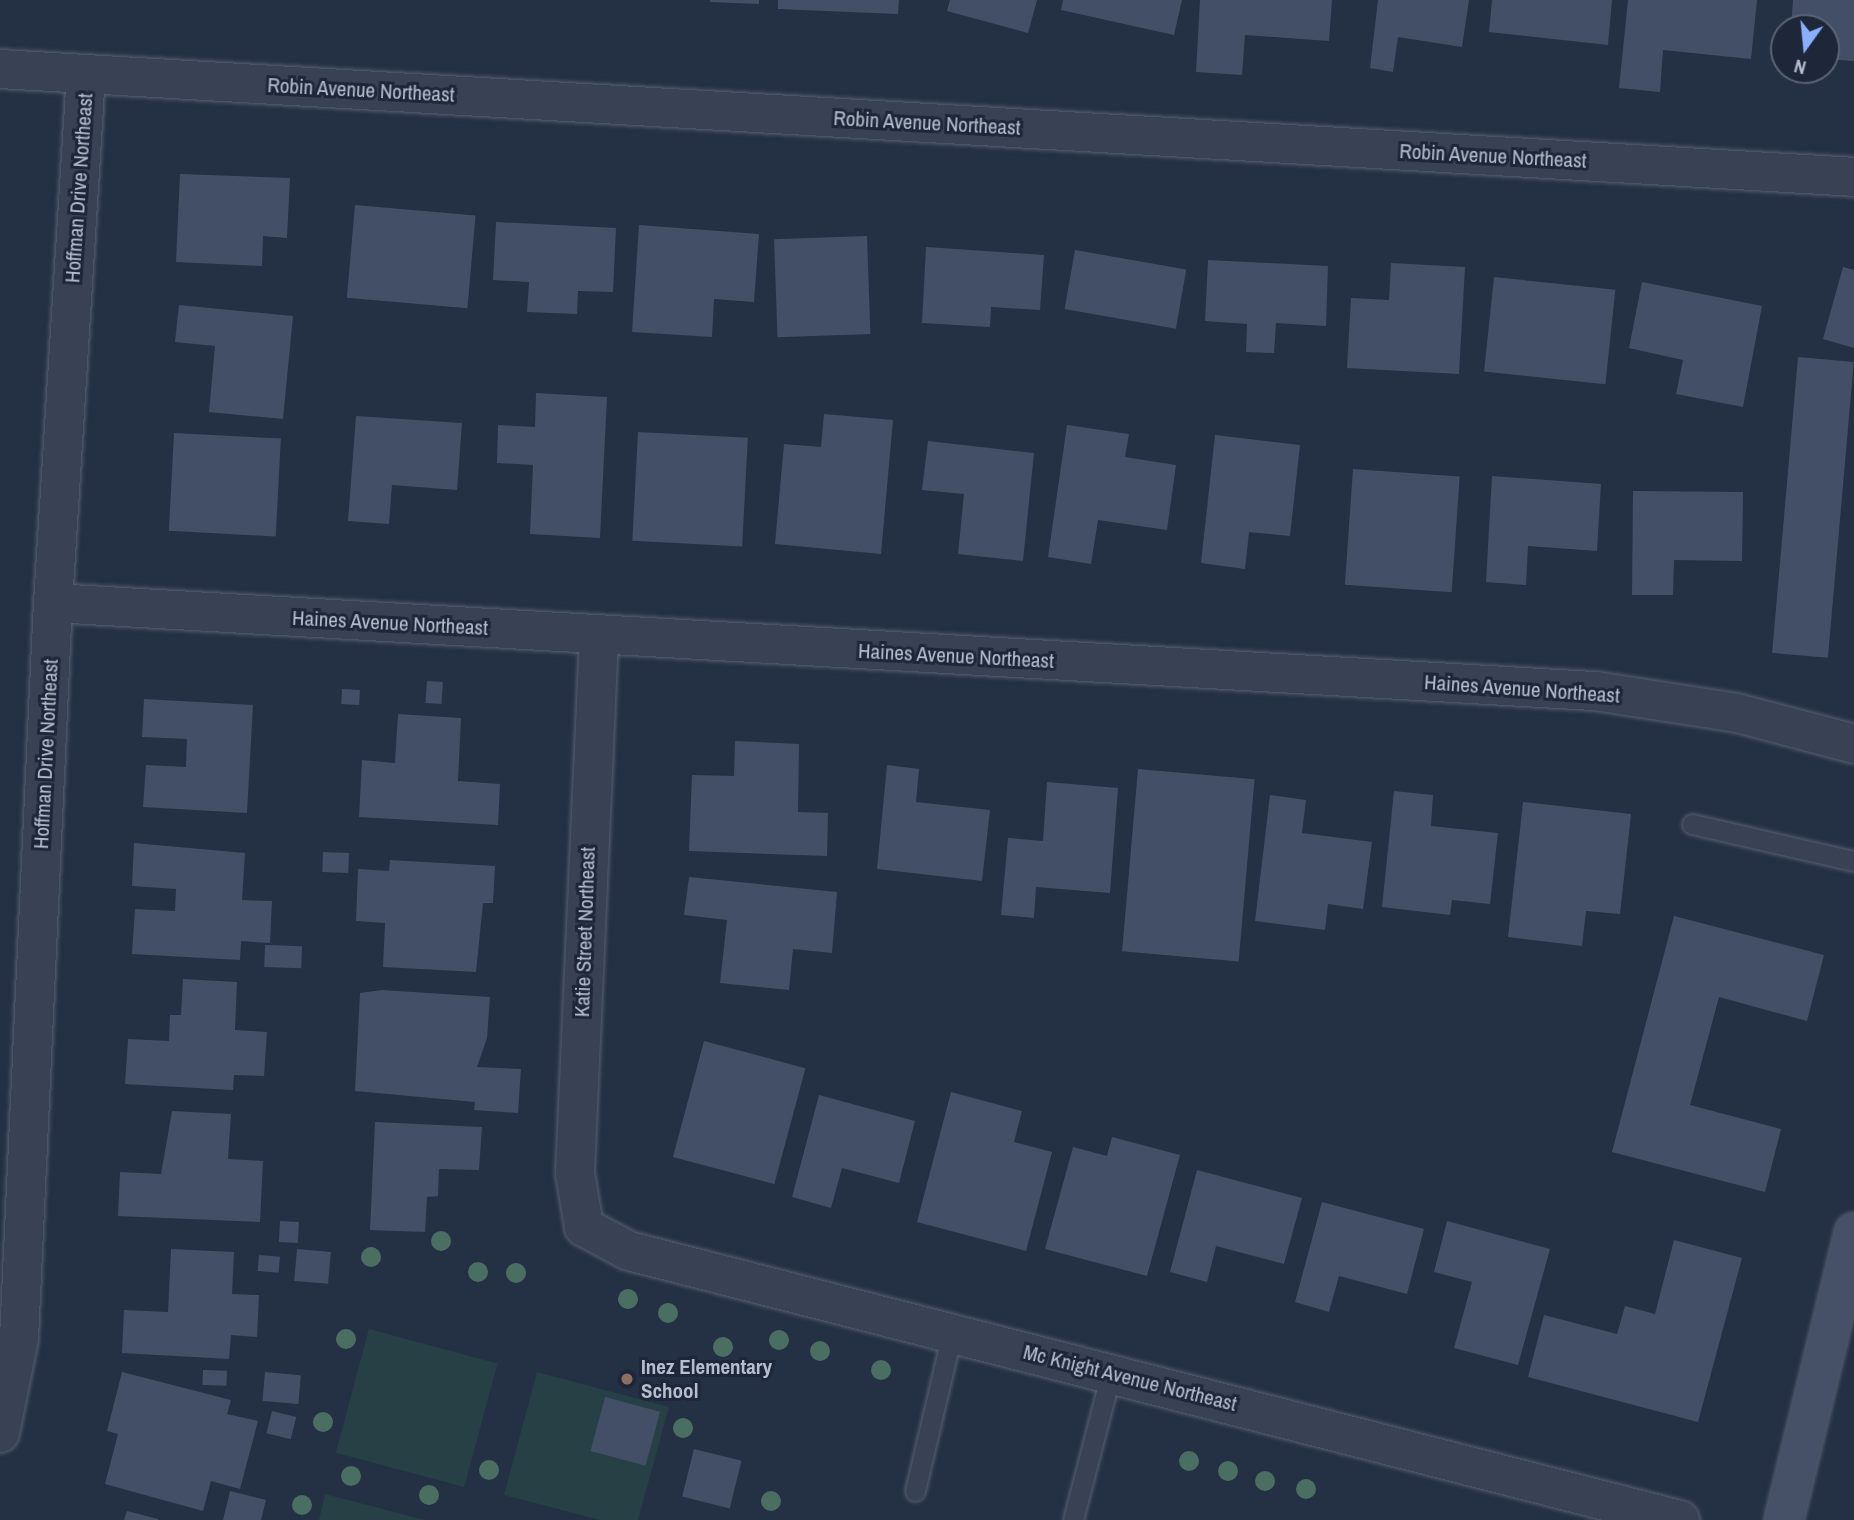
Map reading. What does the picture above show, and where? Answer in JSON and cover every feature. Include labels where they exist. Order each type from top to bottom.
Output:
[{"type":"street","name":"Robin Avenue Northeast","points":[[0,69],[1854,177]]},
{"type":"street","name":"Hoffman Drive Northeast","points":[[0,1433],[19,1339],[53,603],[86,74]]},
{"type":"street","name":"Haines Avenue Northeast","points":[[53,603],[1595,691],[1737,713],[1854,744]]},
{"type":"street","name":"Katie Street Northeast","points":[[584,1227],[575,1173],[599,636]]},
{"type":"street","name":"Mc Knight Avenue Northeast","points":[[584,1227],[629,1251],[1680,1520]]},
{"type":"street","points":[[1784,1520],[1854,1232]]},
{"type":"lane","points":[[1692,824],[1854,860]]},
{"type":"lane","points":[[915,1491],[952,1332]]},
{"type":"lane","points":[[1073,1520],[1111,1373]]},
{"type":"green space","points":[[369,1329],[497,1363],[464,1487],[336,1453]]},
{"type":"green space","points":[[537,1372],[669,1407],[638,1520],[600,1520],[504,1495]]},
{"type":"green space","points":[[325,1494],[425,1520],[319,1520]]},
{"type":"building","points":[[759,0],[759,4],[710,2]]},
{"type":"building","points":[[778,0],[899,0],[898,14],[778,9]]},
{"type":"building","points":[[950,0],[1037,0],[1028,33],[947,11]]},
{"type":"building","points":[[1063,0],[1182,0],[1174,35],[1061,10]]},
{"type":"building","points":[[1200,0],[1332,0],[1329,41],[1245,35],[1242,75],[1196,72]]},
{"type":"building","points":[[1378,0],[1469,0],[1462,47],[1398,37],[1393,72],[1370,68]]},
{"type":"building","points":[[1492,0],[1612,0],[1608,45],[1489,32]]},
{"type":"building","points":[[1628,0],[1757,0],[1751,59],[1663,50],[1660,92],[1619,88]]},
{"type":"building","points":[[1793,0],[1854,0],[1854,61],[1840,60],[1840,14],[1792,14]]},
{"type":"building","points":[[180,174],[290,178],[287,238],[263,236],[262,266],[176,262]]},
{"type":"building","points":[[355,205],[476,216],[467,308],[347,298]]},
{"type":"building","points":[[496,222],[616,228],[613,292],[578,291],[577,314],[527,312],[529,282],[493,280]]},
{"type":"building","points":[[639,225],[759,234],[754,302],[714,299],[712,337],[632,332]]},
{"type":"building","points":[[867,236],[870,334],[777,337],[774,239]]},
{"type":"building","points":[[926,247],[1044,255],[1040,310],[991,307],[990,327],[922,323]]},
{"type":"building","points":[[1075,250],[1186,270],[1176,329],[1065,309]]},
{"type":"building","points":[[1208,260],[1328,266],[1326,326],[1276,323],[1274,353],[1246,352],[1247,324],[1205,321]]},
{"type":"building","points":[[1391,263],[1465,267],[1459,374],[1347,368],[1351,298],[1389,300]]},
{"type":"building","points":[[1843,267],[1854,270],[1854,348],[1823,339]]},
{"type":"building","points":[[1494,277],[1615,290],[1605,384],[1484,371]]},
{"type":"building","points":[[1642,282],[1762,306],[1743,407],[1676,394],[1683,360],[1629,348]]},
{"type":"building","points":[[179,305],[293,316],[283,419],[209,412],[215,346],[175,342]]},
{"type":"building","points":[[1798,357],[1854,362],[1828,658],[1772,653]]},
{"type":"building","points":[[536,393],[607,397],[600,538],[530,534],[533,465],[497,463],[498,425],[535,427]]},
{"type":"building","points":[[824,414],[893,420],[881,554],[775,544],[784,444],[821,447]]},
{"type":"building","points":[[356,416],[462,423],[457,490],[392,485],[389,524],[348,521]]},
{"type":"building","points":[[1067,425],[1129,434],[1125,457],[1176,465],[1167,530],[1098,520],[1091,564],[1048,557]]},
{"type":"building","points":[[638,432],[748,438],[742,547],[632,541]]},
{"type":"building","points":[[174,433],[281,439],[276,536],[169,531]]},
{"type":"building","points":[[1215,435],[1300,445],[1290,536],[1249,532],[1245,569],[1201,563]]},
{"type":"building","points":[[928,441],[1034,453],[1023,561],[958,554],[964,494],[922,490]]},
{"type":"building","points":[[1353,469],[1460,476],[1452,592],[1345,585]]},
{"type":"building","points":[[1492,476],[1601,484],[1597,551],[1528,546],[1526,585],[1486,582]]},
{"type":"building","points":[[1633,491],[1743,492],[1742,561],[1674,560],[1673,595],[1632,595]]},
{"type":"building","points":[[427,681],[443,682],[441,704],[425,703]]},
{"type":"building","points":[[342,689],[360,690],[359,705],[341,704]]},
{"type":"building","points":[[144,699],[253,705],[247,813],[143,807],[146,765],[186,767],[187,739],[142,737]]},
{"type":"building","points":[[398,714],[461,718],[458,781],[500,784],[498,825],[359,817],[362,760],[395,763]]},
{"type":"building","points":[[735,741],[799,744],[798,812],[828,813],[827,856],[689,851],[692,775],[734,776]]},
{"type":"building","points":[[887,765],[919,769],[916,802],[990,810],[982,881],[877,869]]},
{"type":"building","points":[[1138,769],[1255,779],[1239,962],[1122,951]]},
{"type":"building","points":[[1047,782],[1118,788],[1110,893],[1036,887],[1034,918],[1001,915],[1008,838],[1043,841]]},
{"type":"building","points":[[1394,791],[1433,795],[1431,826],[1498,833],[1490,904],[1452,900],[1450,915],[1382,907]]},
{"type":"building","points":[[1270,795],[1306,800],[1302,833],[1372,842],[1363,909],[1328,904],[1325,930],[1255,921]]},
{"type":"building","points":[[1523,802],[1631,814],[1620,914],[1586,911],[1582,946],[1508,937]]},
{"type":"building","points":[[134,843],[245,853],[242,900],[272,901],[270,943],[241,941],[240,960],[132,954],[135,909],[175,911],[176,889],[132,886]]},
{"type":"building","points":[[323,852],[349,853],[348,873],[322,872]]},
{"type":"building","points":[[390,860],[495,866],[493,903],[483,903],[476,972],[383,967],[385,923],[356,921],[358,869],[389,871]]},
{"type":"building","points":[[689,877],[837,892],[832,953],[793,949],[789,990],[720,983],[727,920],[684,915]]},
{"type":"building","points":[[1674,916],[1824,955],[1807,1021],[1719,997],[1690,1105],[1781,1129],[1765,1192],[1612,1152]]},
{"type":"building","points":[[265,945],[302,946],[301,968],[264,967]]},
{"type":"building","points":[[183,979],[237,982],[235,1030],[267,1032],[264,1076],[234,1075],[233,1090],[125,1084],[128,1039],[169,1041],[170,1015],[181,1015]]},
{"type":"building","points":[[382,990],[490,997],[487,1038],[477,1067],[521,1069],[518,1113],[474,1110],[475,1102],[355,1091],[360,993]]},
{"type":"building","points":[[704,1041],[805,1068],[774,1184],[673,1157]]},
{"type":"building","points":[[951,1092],[1022,1111],[1014,1142],[1052,1152],[1026,1251],[917,1222]]},
{"type":"building","points":[[819,1095],[915,1121],[899,1183],[842,1168],[831,1208],[792,1197]]},
{"type":"building","points":[[172,1111],[231,1114],[228,1159],[263,1161],[260,1222],[118,1216],[120,1172],[161,1174]]},
{"type":"building","points":[[375,1122],[482,1127],[479,1170],[439,1169],[438,1196],[427,1197],[425,1232],[370,1230]]},
{"type":"building","points":[[1112,1137],[1180,1155],[1147,1276],[1045,1249],[1073,1147],[1107,1156]]},
{"type":"building","points":[[1197,1170],[1302,1198],[1284,1264],[1216,1246],[1207,1282],[1170,1272]]},
{"type":"building","points":[[1322,1202],[1424,1229],[1407,1294],[1339,1276],[1329,1312],[1295,1302]]},
{"type":"building","points":[[280,1221],[299,1222],[298,1243],[279,1242]]},
{"type":"building","points":[[1447,1221],[1550,1249],[1518,1365],[1454,1348],[1472,1282],[1434,1272]]},
{"type":"building","points":[[1674,1240],[1742,1258],[1698,1422],[1528,1377],[1544,1315],[1617,1334],[1625,1306],[1655,1314]]},
{"type":"building","points":[[171,1249],[234,1252],[232,1294],[259,1295],[257,1337],[231,1335],[229,1359],[122,1353],[124,1310],[168,1312]]},
{"type":"building","points":[[297,1249],[331,1252],[328,1284],[294,1281]]},
{"type":"building","points":[[259,1255],[280,1257],[279,1273],[258,1271]]},
{"type":"building","points":[[203,1370],[227,1371],[226,1386],[202,1385]]},
{"type":"building","points":[[122,1372],[231,1400],[227,1414],[258,1421],[240,1489],[211,1481],[203,1511],[105,1484],[118,1434],[107,1431]]},
{"type":"building","points":[[265,1372],[301,1375],[298,1404],[262,1401]]},
{"type":"building","points":[[605,1397],[660,1412],[646,1466],[591,1451]]},
{"type":"building","points":[[272,1411],[296,1417],[291,1439],[266,1433]]},
{"type":"building","points":[[694,1449],[742,1461],[730,1508],[682,1497]]},
{"type":"building","points":[[230,1491],[266,1500],[261,1520],[223,1520]]},
{"type":"building","points":[[127,1511],[158,1519],[158,1520],[124,1520]]},
{"type":"place","name":"Inez Elementary School","points":[[627,1379]]}]
